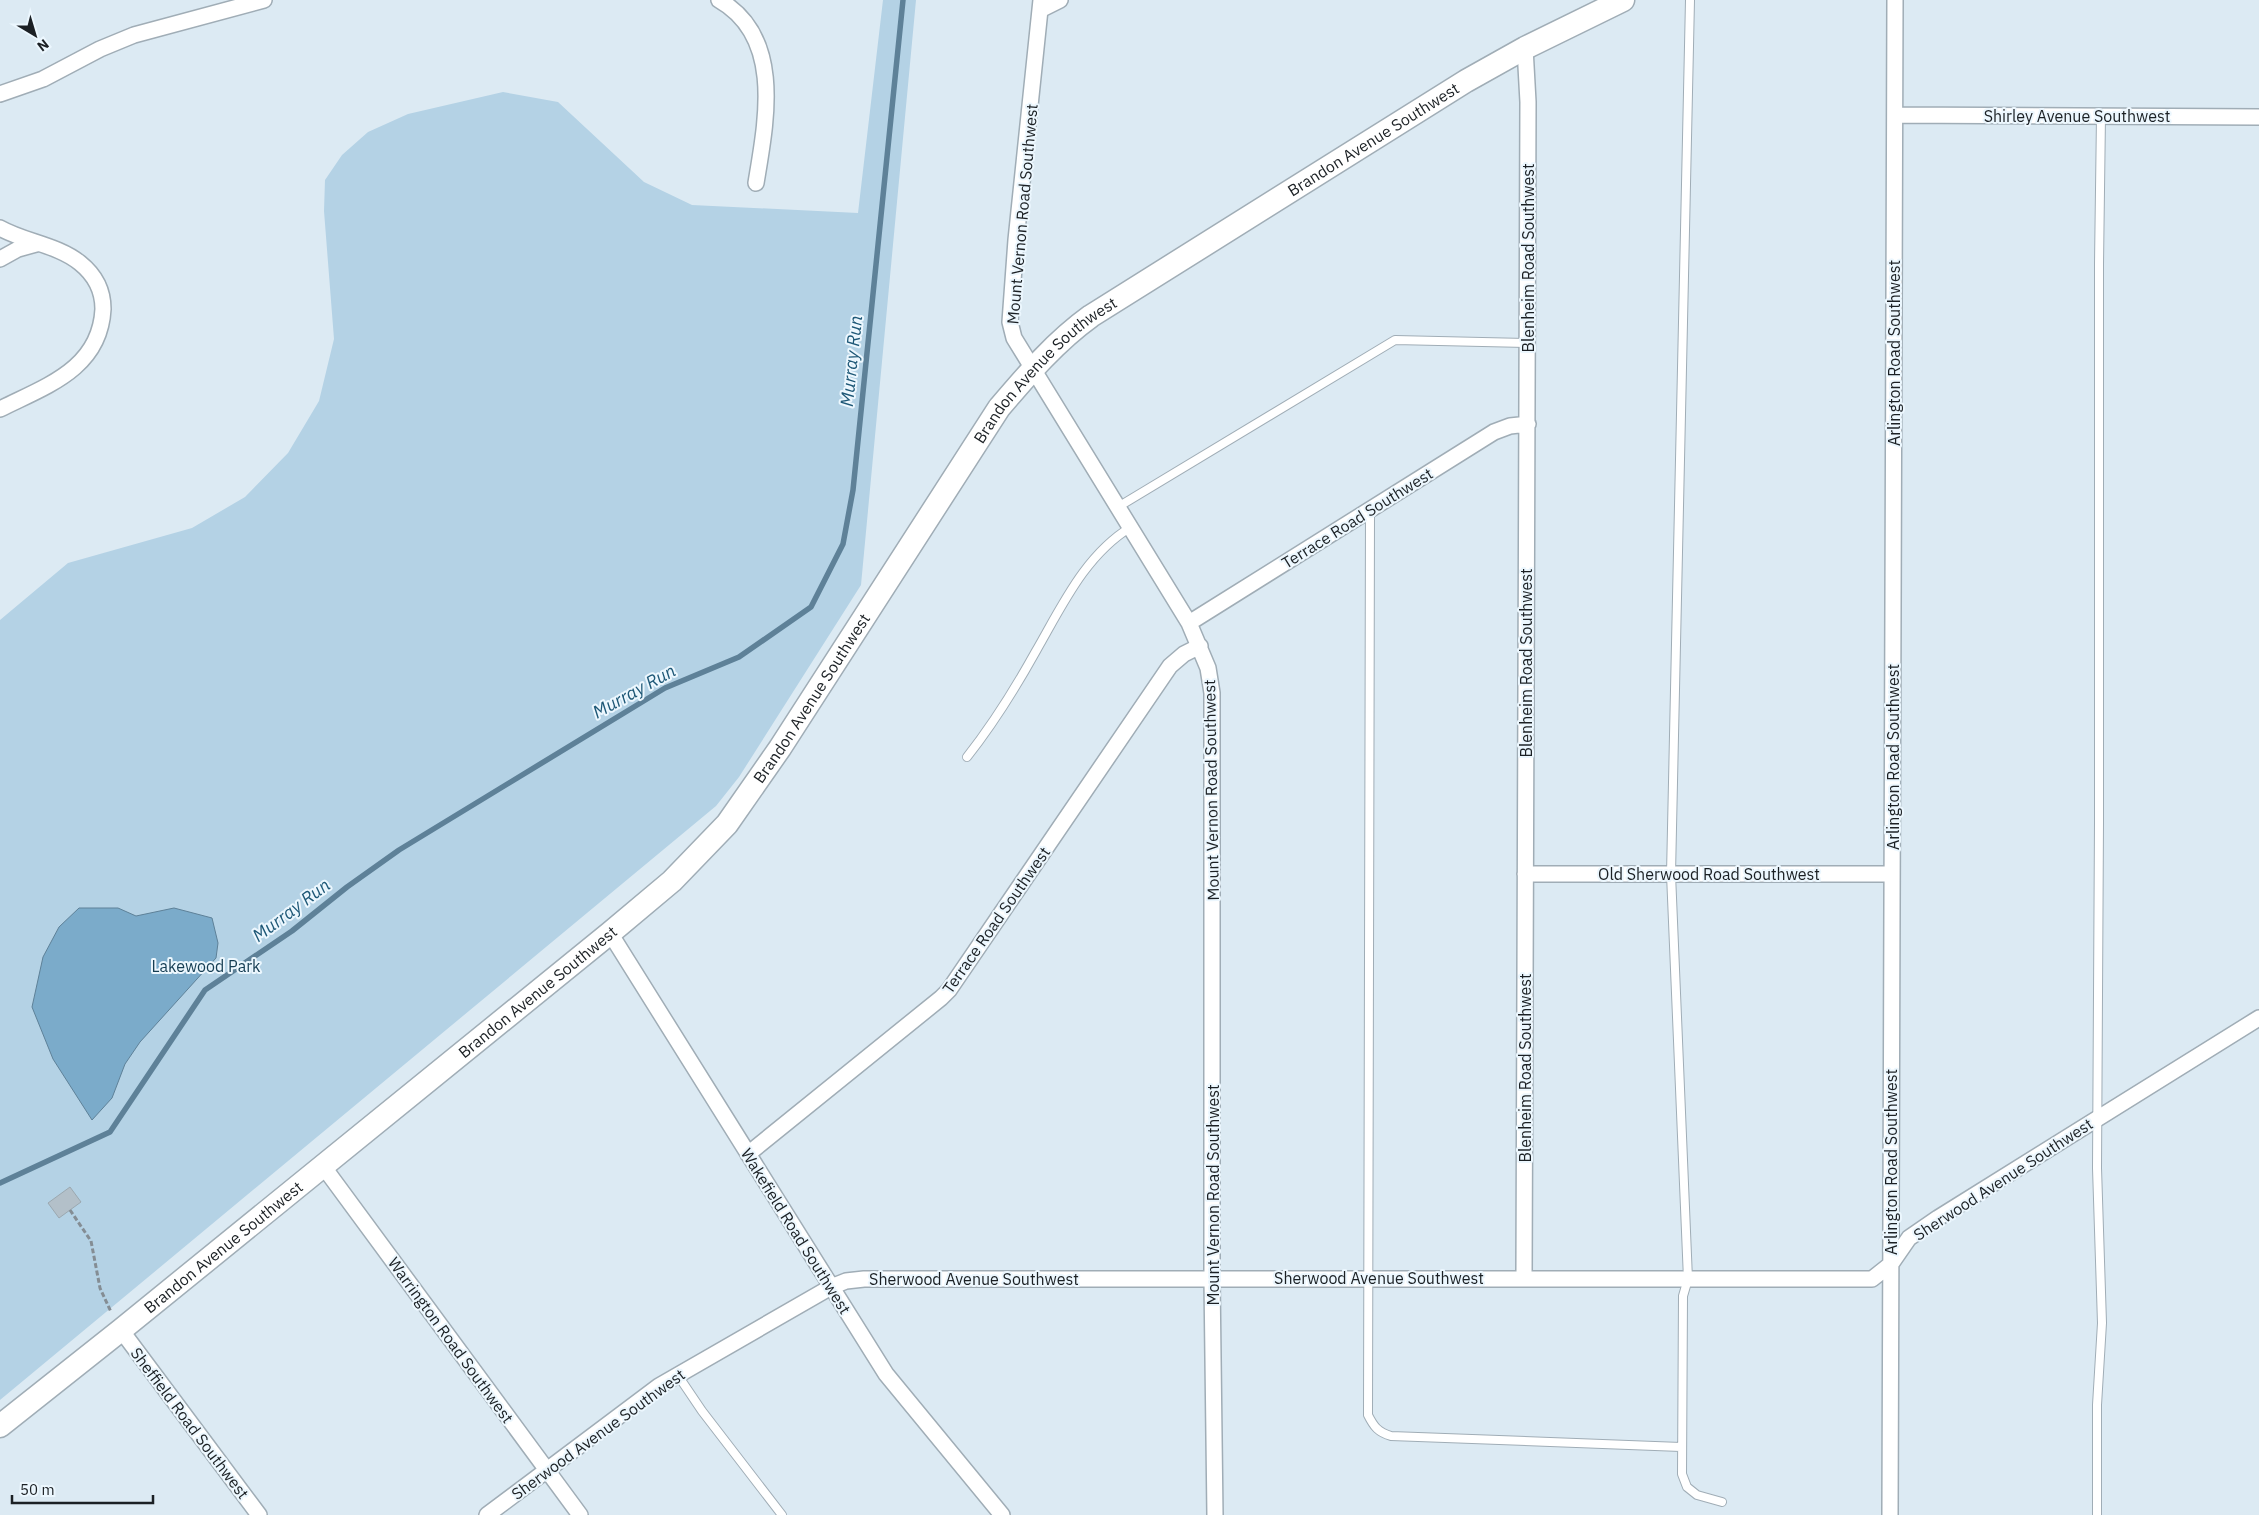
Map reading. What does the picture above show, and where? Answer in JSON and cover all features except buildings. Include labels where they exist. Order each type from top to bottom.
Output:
[{"type":"main road","name":"Brandon Avenue Southwest","points":[[0,1426],[121,1330],[672,881],[727,824],[780,748],[999,408],[1032,368],[1064,336],[1091,316],[1458,86],[1525,48],[1623,0]]},
{"type":"street","points":[[0,94],[43,79],[100,49],[134,35],[264,0]]},
{"type":"street","points":[[719,0],[732,7],[745,20],[754,32],[762,53],[766,86],[766,121],[756,183]]},
{"type":"street","points":[[1041,5],[1060,0]]},
{"type":"street","name":"Arlington Road Southwest","points":[[1890,1515],[1895,0]]},
{"type":"street","name":"Mount Vernon Road Southwest","points":[[1041,5],[1010,322],[1014,338],[1189,623],[1208,668],[1212,693],[1212,1279],[1215,1515]]},
{"type":"street","name":"Blenheim Road Southwest","points":[[1524,1278],[1528,424],[1528,102],[1525,48]]},
{"type":"street","name":"Shirley Avenue Southwest","points":[[1895,115],[2259,117]]},
{"type":"street","points":[[0,228],[60,252],[79,262],[93,276],[99,286],[103,301],[102,324],[97,341],[86,357],[74,369],[56,380],[0,409]]},
{"type":"street","points":[[0,259],[36,244]]},
{"type":"street","name":"Terrace Road Southwest","points":[[1189,623],[1494,432],[1510,426],[1528,424]]},
{"type":"street","name":"Terrace Road Southwest","points":[[748,1154],[949,990],[1170,666],[1184,654],[1200,646]]},
{"type":"street","name":"Old Sherwood Road Southwest","points":[[1525,874],[1892,874]]},
{"type":"street","name":"Wakefield Road Southwest","points":[[610,933],[886,1374],[1002,1515]]},
{"type":"street","name":"Sherwood Avenue Southwest","points":[[487,1515],[546,1469],[677,1374],[831,1287],[846,1281],[864,1279],[1370,1278],[1872,1279],[1891,1264],[1910,1238],[2259,1018]]},
{"type":"street","name":"Warrington Road Southwest","points":[[323,1166],[580,1515]]},
{"type":"street","name":"Sheffield Road Southwest","points":[[121,1330],[259,1515]]},
{"type":"lane","points":[[1690,0],[1671,874],[1688,1279],[1684,1296],[1681,1447],[1682,1474],[1687,1487],[1697,1495],[1722,1502]]},
{"type":"lane","points":[[2097,1515],[2097,1405],[2102,1324],[2097,1119],[2101,116]]},
{"type":"lane","points":[[1118,507],[1395,340],[1528,343]]},
{"type":"lane","points":[[1370,510],[1370,1278],[1368,1415],[1374,1427],[1381,1433],[1391,1436],[1681,1447]]},
{"type":"lane","points":[[967,757],[1036,652],[1063,602],[1086,569],[1115,537],[1131,527]]},
{"type":"lane","points":[[677,1374],[702,1411],[782,1515]]},
{"type":"path","points":[[70,1210],[91,1241],[100,1288],[121,1330]]},
{"type":"green space","name":"Lakewood Park","points":[[883,0],[916,0],[861,585],[739,777],[716,806],[0,1400],[0,620],[68,563],[192,528],[245,497],[288,453],[319,401],[334,339],[324,211],[325,180],[342,155],[368,132],[408,114],[503,92],[558,102],[644,182],[692,205],[858,213]]},
{"type":"shaded area","points":[[79,908],[118,908],[136,916],[174,908],[212,918],[218,943],[216,958],[140,1042],[125,1064],[112,1098],[92,1120],[53,1059],[32,1007],[43,957],[59,927]]},
{"type":"waterway","name":"Murray Run","points":[[0,1183],[110,1132],[205,990],[292,931],[347,887],[399,850],[665,688],[739,657],[811,607],[843,544],[853,490],[903,0]]}]
